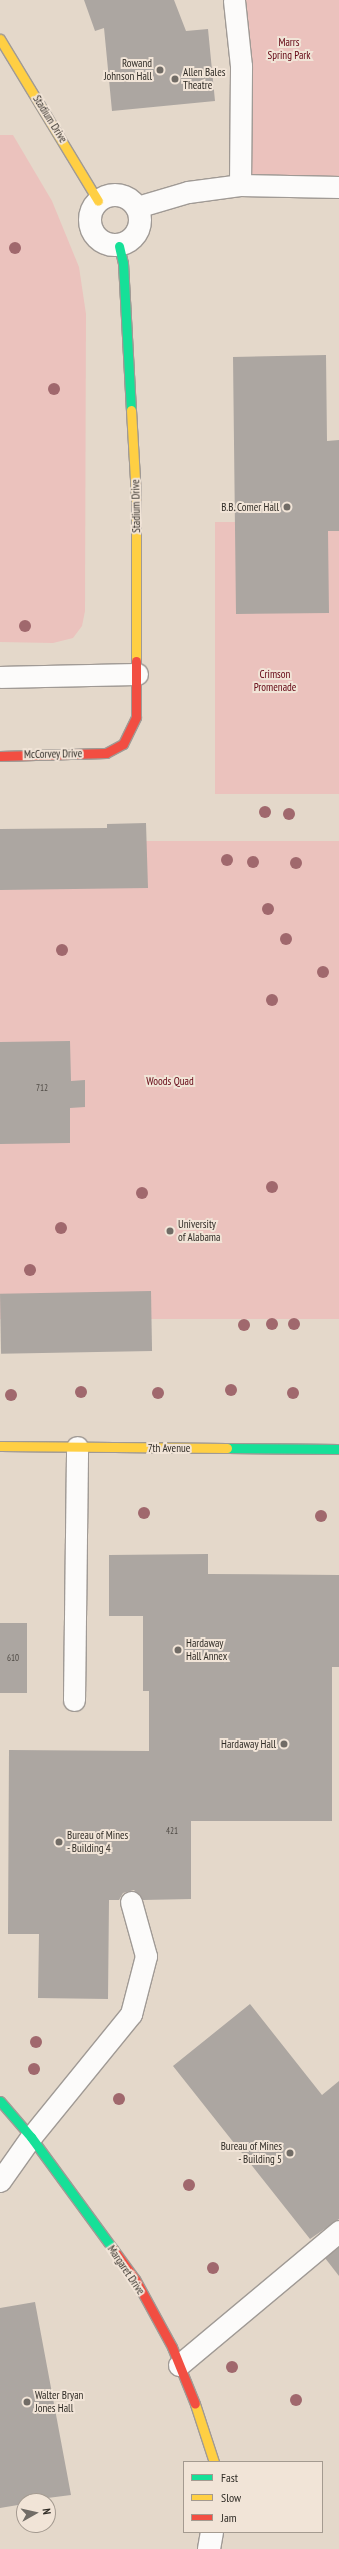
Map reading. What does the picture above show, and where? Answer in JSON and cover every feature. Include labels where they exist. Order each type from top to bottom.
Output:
[{"type":"street","name":"Stadium Drive","points":[[0,39],[98,201]]},
{"type":"street","points":[[115,194],[131,200],[137,207],[140,215],[138,231],[134,238],[119,246],[104,244],[92,232],[90,216],[98,201],[115,194]]},
{"type":"street","name":"Stadium Drive","points":[[106,753],[123,744],[136,717],[136,498],[123,263],[119,246]]},
{"type":"street","name":"McCorvey Drive","points":[[0,756],[106,753]]},
{"type":"street","name":"7th Avenue","points":[[0,1446],[339,1448]]},
{"type":"street","name":"Margaret Drive","points":[[0,2101],[31,2137],[135,2279],[179,2365],[200,2417],[214,2461]]},
{"type":"street","points":[[209,2549],[212,2533]]},
{"type":"lane","points":[[234,0],[241,66],[240,185]]},
{"type":"lane","points":[[137,207],[188,192],[240,185],[339,187]]},
{"type":"lane","points":[[0,677],[137,674]]},
{"type":"lane","points":[[74,1700],[77,1447]]},
{"type":"lane","points":[[0,2181],[31,2137],[131,2014],[146,1956],[131,1902]]},
{"type":"lane","points":[[179,2365],[339,2231]]},
{"type":"shaded area","name":"University of Alabama","points":[[0,0],[339,0],[339,2549],[0,2549]]},
{"type":"green space","name":"Marrs Spring Park","points":[[234,0],[339,0],[339,185],[234,185]]},
{"type":"green space","points":[[0,135],[13,135],[52,201],[79,267],[86,314],[85,611],[82,626],[73,638],[53,643],[0,642]]},
{"type":"green space","name":"Crimson Promenade","points":[[215,522],[339,522],[339,794],[215,794]]},
{"type":"green space","name":"Woods Quad","points":[[0,841],[339,841],[339,1319],[0,1319]]},
{"type":"building","name":"Rowand Johnson Hall","points":[[84,0],[174,0],[186,31],[208,29],[215,101],[112,111],[104,28],[95,31]]},
{"type":"building","name":"B.B. Comer Hall","points":[[326,355],[327,441],[339,440],[339,531],[328,531],[329,613],[236,614],[233,357]]},
{"type":"building","points":[[146,823],[148,888],[0,890],[0,829],[107,828],[107,824]]},
{"type":"building","points":[[70,1041],[71,1081],[85,1080],[85,1107],[70,1108],[70,1143],[0,1144],[0,1042]]},
{"type":"building","points":[[151,1291],[152,1351],[1,1354],[0,1294]]},
{"type":"building","points":[[208,1554],[208,1574],[339,1575],[339,1667],[332,1667],[332,1821],[191,1821],[191,1899],[143,1900],[134,1890],[123,1893],[119,1900],[109,1900],[108,1999],[38,1998],[39,1934],[8,1934],[9,1750],[149,1751],[149,1691],[143,1691],[143,1616],[109,1616],[109,1555]]},
{"type":"building","points":[[0,1623],[27,1623],[27,1693],[0,1693]]},
{"type":"building","name":"Bureau of Mines - Building 5","points":[[250,2004],[322,2095],[339,2081],[339,2219],[310,2239],[173,2066]]},
{"type":"building","points":[[339,2247],[339,2276],[325,2258]]},
{"type":"building","name":"Walter Bryan Jones Hall","points":[[35,2302],[71,2495],[56,2497],[56,2493],[16,2493],[16,2505],[0,2508],[0,2308]]},
{"type":"traffic: fast","points":[[119,246],[123,263],[131,410]]},
{"type":"traffic: fast","points":[[227,1448],[339,1449]]},
{"type":"traffic: fast","points":[[0,2101],[31,2137],[113,2249]]},
{"type":"traffic: slow","points":[[0,39],[98,201]]},
{"type":"traffic: slow","points":[[131,410],[136,498],[136,661]]},
{"type":"traffic: slow","points":[[0,1446],[227,1448]]},
{"type":"traffic: slow","points":[[195,2404],[214,2461]]},
{"type":"traffic: jam","points":[[0,756],[106,753],[123,744],[136,717],[136,661]]},
{"type":"traffic: jam","points":[[113,2249],[135,2279],[172,2347],[195,2404]]},
{"type":"place","name":"Rowand Johnson Hall","points":[[160,70]]},
{"type":"place","name":"Allen Bales Theatre","points":[[175,79]]},
{"type":"place","name":"B.B. Comer Hall","points":[[287,507]]},
{"type":"place","name":"University of Alabama","points":[[170,1231]]},
{"type":"place","name":"Hardaway Hall Annex","points":[[178,1650]]},
{"type":"place","name":"Hardaway Hall","points":[[284,1744]]},
{"type":"place","name":"Bureau of Mines - Building 4","points":[[59,1842]]},
{"type":"place","name":"Bureau of Mines - Building 5","points":[[290,2153]]},
{"type":"place","name":"Walter Bryan Jones Hall","points":[[27,2402]]}]
